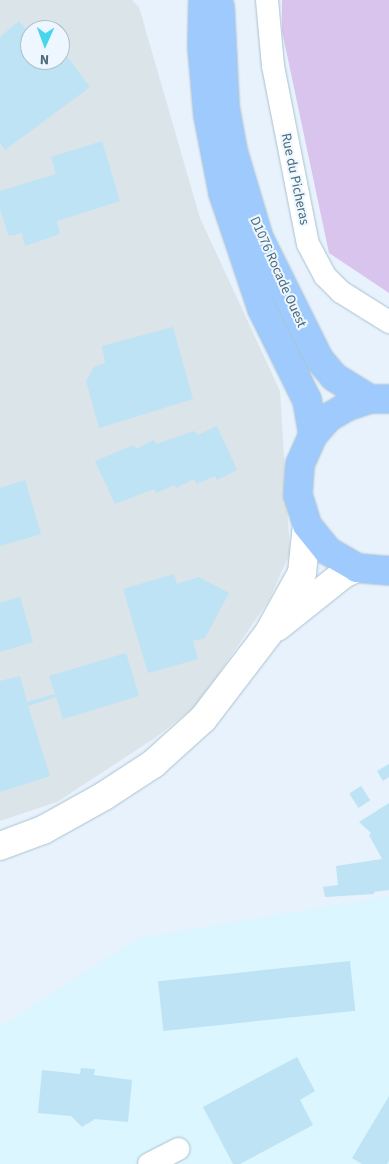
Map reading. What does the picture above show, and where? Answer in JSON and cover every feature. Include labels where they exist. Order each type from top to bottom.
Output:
[{"type":"main road","points":[[203,0],[202,46],[208,115],[223,193],[262,309],[307,400],[313,435]]},
{"type":"main road","name":"D1076 Rocade Ouest","points":[[220,0],[226,106],[234,152],[259,238],[319,358],[334,377],[379,399]]},
{"type":"main road","points":[[379,399],[335,414],[313,435],[300,464],[298,495],[307,525],[328,551],[357,568],[389,571]]},
{"type":"main road","points":[[0,846],[43,830],[153,764],[203,719],[268,634],[302,573],[307,525]]},
{"type":"main road","points":[[268,634],[345,573],[357,568]]},
{"type":"street","name":"Rue du Picheras","points":[[267,0],[273,66],[308,244],[325,276],[341,292],[389,322]]},
{"type":"street","points":[[149,1164],[178,1149]]},
{"type":"shaded area","points":[[0,0],[132,0],[139,7],[200,218],[280,391],[290,553],[269,600],[198,704],[155,738],[57,802],[0,821]]},
{"type":"shaded area","points":[[282,0],[389,0],[389,293],[329,253],[282,31]]},
{"type":"shaded area","points":[[389,896],[389,1164],[0,1164],[0,1027],[138,938]]},
{"type":"building","points":[[19,21],[20,70],[70,70],[70,60],[90,87],[5,150],[0,143],[0,37]]},
{"type":"building","points":[[102,141],[120,201],[57,221],[60,234],[25,246],[22,233],[9,236],[0,210],[0,191],[56,174],[51,157]]},
{"type":"building","points":[[173,327],[193,399],[99,428],[86,381],[94,367],[105,363],[102,346]]},
{"type":"building","points":[[217,426],[237,470],[217,480],[215,476],[197,484],[194,479],[176,488],[175,485],[156,493],[154,489],[115,504],[95,461],[134,445],[136,449],[154,440],[156,444],[194,431],[198,435]]},
{"type":"building","points":[[25,480],[41,534],[0,546],[0,488]]},
{"type":"building","points":[[174,574],[177,584],[199,577],[229,593],[205,638],[193,641],[198,659],[148,673],[123,589]]},
{"type":"building","points":[[20,597],[33,642],[0,652],[0,603]]},
{"type":"building","points":[[126,653],[139,696],[63,719],[56,697],[28,706],[50,776],[0,792],[0,681],[20,676],[27,702],[55,694],[49,676]]},
{"type":"building","points":[[389,764],[389,777],[383,781],[377,771]]},
{"type":"building","points":[[361,786],[370,800],[359,808],[349,794]]},
{"type":"building","points":[[389,803],[389,890],[374,892],[374,894],[325,897],[323,887],[338,885],[336,866],[382,859],[369,835],[371,833],[359,822]]},
{"type":"building","points":[[350,961],[355,1011],[163,1031],[158,981]]},
{"type":"building","points":[[297,1057],[315,1091],[300,1100],[313,1125],[240,1164],[233,1164],[203,1107]]},
{"type":"building","points":[[81,1068],[95,1069],[94,1075],[132,1080],[128,1122],[95,1119],[82,1127],[71,1116],[38,1113],[42,1070],[80,1074]]},
{"type":"building","points":[[389,1096],[389,1161],[387,1164],[362,1164],[352,1158]]}]
